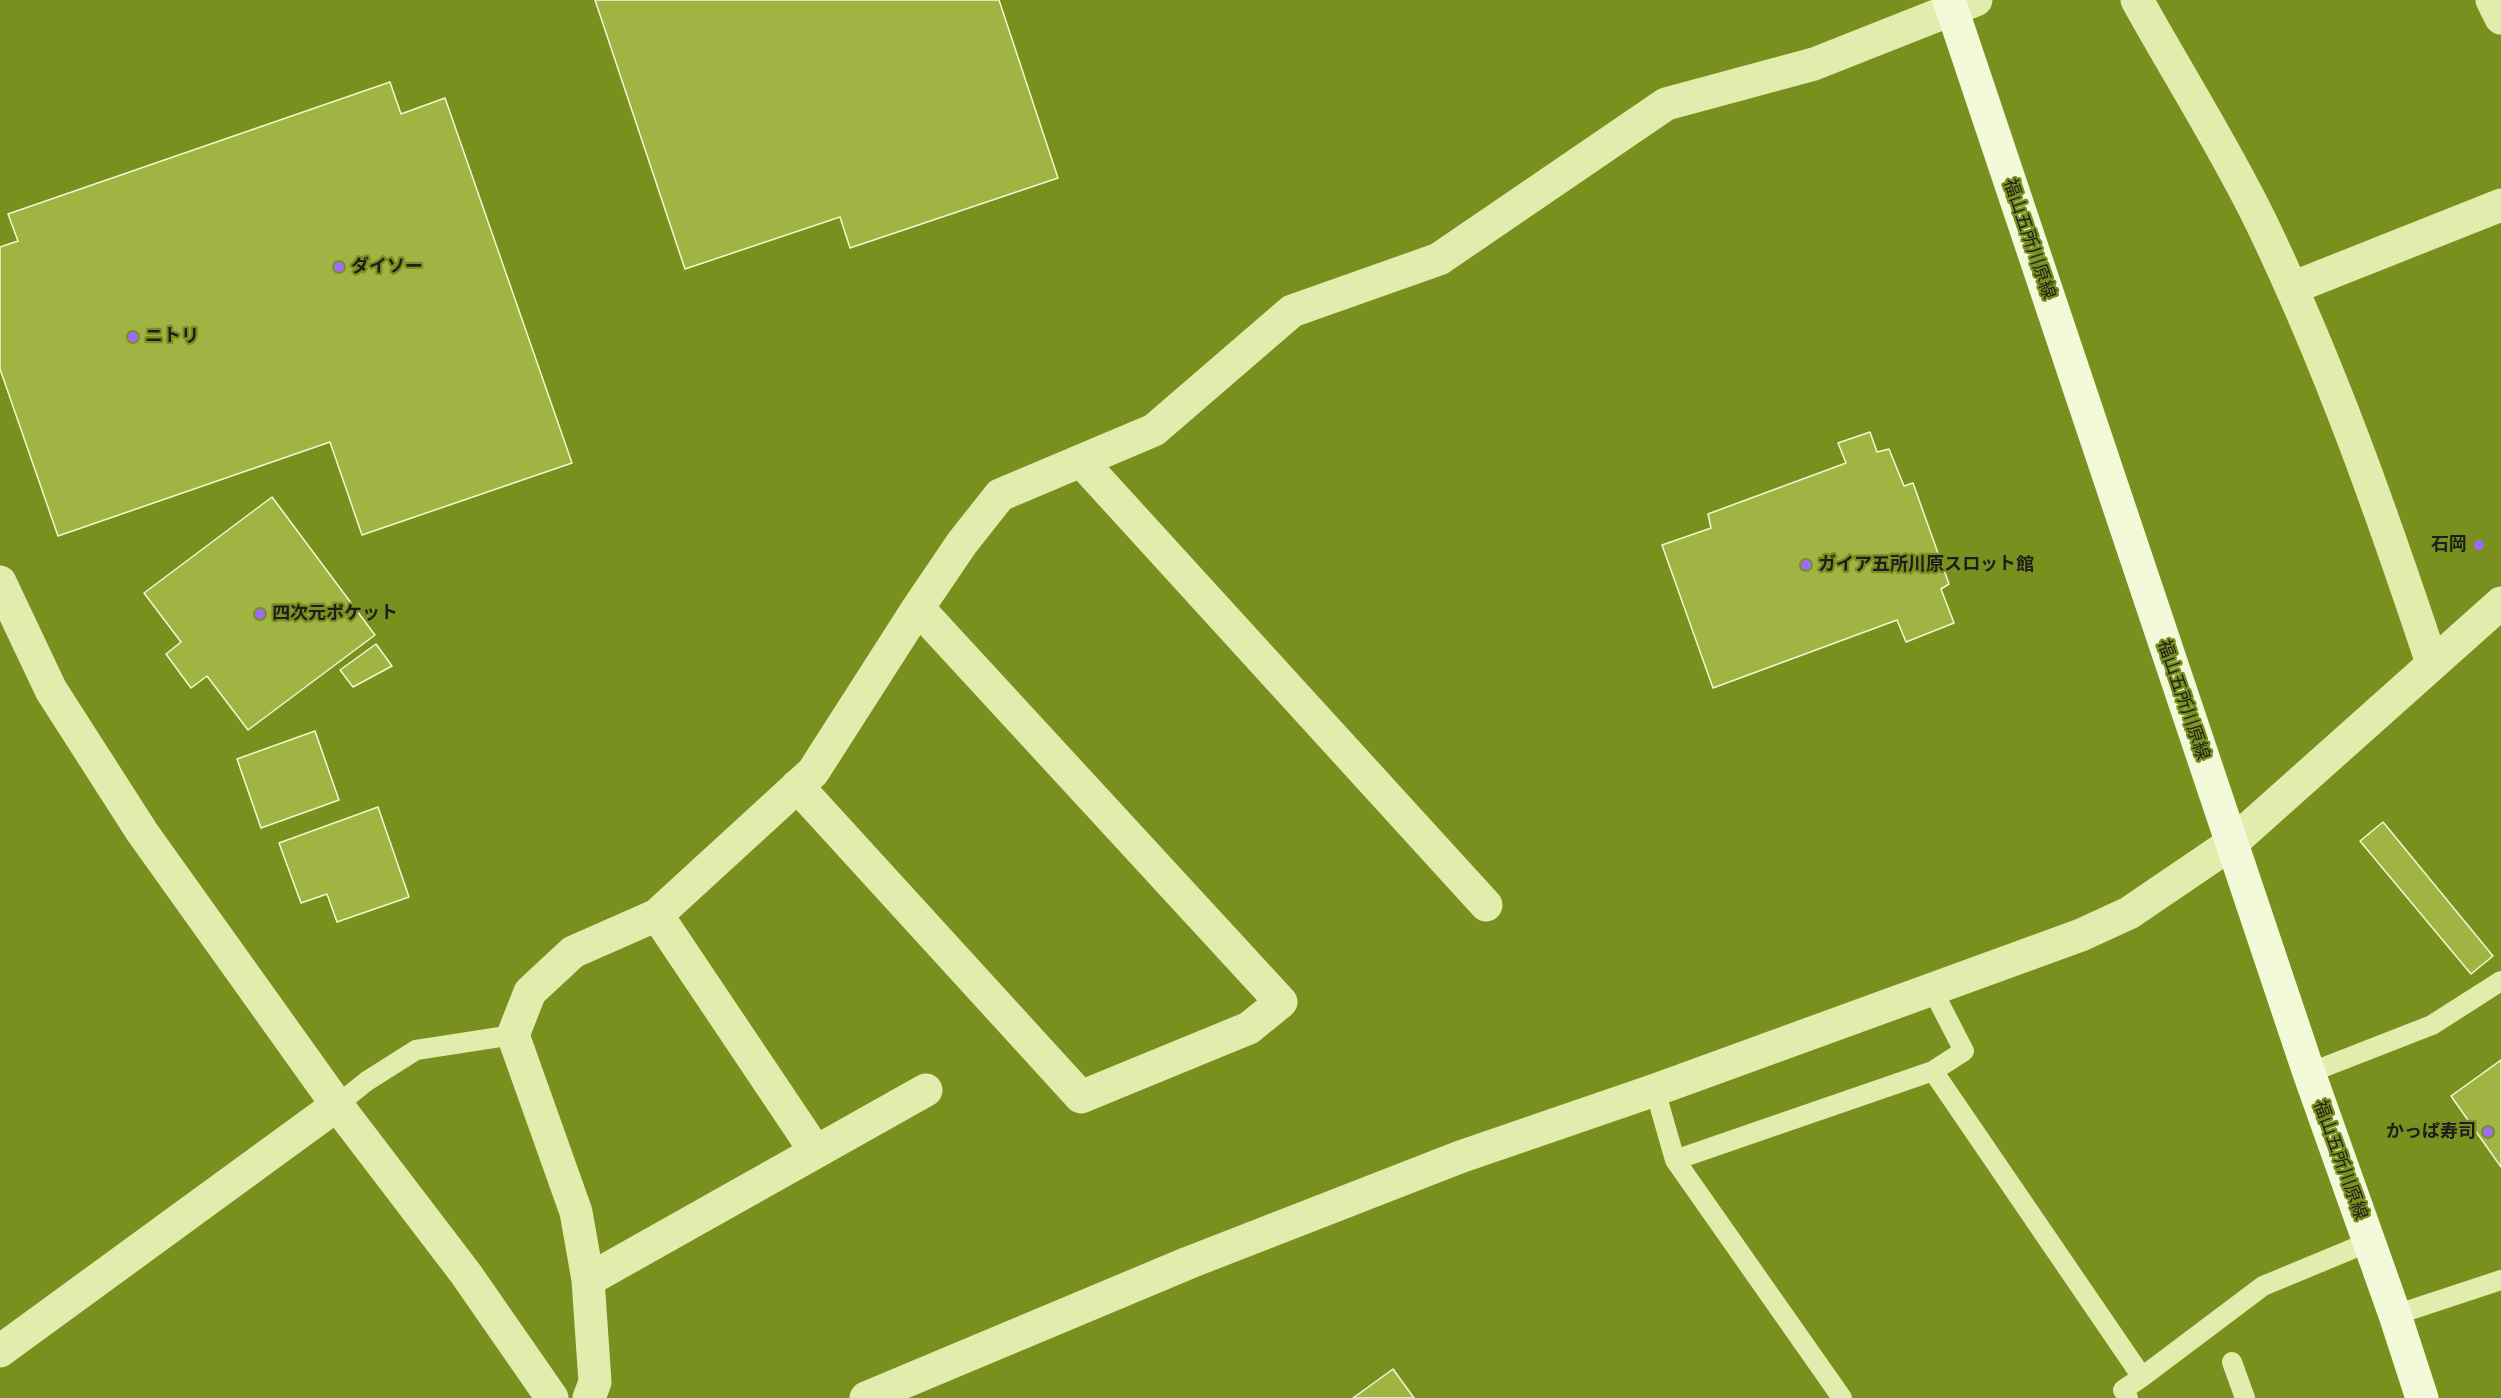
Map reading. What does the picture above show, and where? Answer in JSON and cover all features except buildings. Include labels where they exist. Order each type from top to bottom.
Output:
[{"type":"main road","name":"福山五所川原線","points":[[1959,3],[2232,843],[2309,1072],[2395,1315],[2421,1398]]},
{"type":"street","points":[[2137,0],[2232,164],[2292,288],[2367,470],[2432,663]]},
{"type":"street","points":[[2492,0],[2501,18]]},
{"type":"street","points":[[589,1398],[595,1382],[588,1280],[576,1212],[513,1035],[530,992],[573,952],[657,915],[813,772],[918,608],[962,543],[1000,495],[1154,430],[1292,311],[1439,259],[1665,104],[1814,64],[1959,3]]},
{"type":"street","points":[[2292,288],[2501,205]]},
{"type":"street","points":[[1081,461],[1486,905]]},
{"type":"street","points":[[0,582],[51,690],[142,832],[337,1105],[466,1274],[552,1398]]},
{"type":"street","points":[[866,1398],[1221,1250],[1460,1157],[1655,1090],[2081,935],[2129,913],[2232,843],[2501,603]]},
{"type":"street","points":[[797,786],[1081,1096],[1249,1028],[1281,1002],[918,608]]},
{"type":"street","points":[[657,915],[816,1152]]},
{"type":"street","points":[[588,1280],[926,1090]]},
{"type":"street","points":[[0,1351],[337,1105]]},
{"type":"lane","points":[[2309,1072],[2432,1025],[2501,981]]},
{"type":"lane","points":[[1675,1160],[1933,1071],[1964,1051],[1932,989]]},
{"type":"lane","points":[[337,1105],[416,1050],[513,1035]]},
{"type":"lane","points":[[1933,1071],[2142,1377]]},
{"type":"lane","points":[[1655,1090],[1675,1160],[1842,1398]]},
{"type":"lane","points":[[2128,1398],[2123,1390],[2263,1286],[2369,1242]]},
{"type":"lane","points":[[2395,1315],[2501,1280]]},
{"type":"lane","points":[[2232,1362],[2245,1398]]},
{"type":"place","name":"ダイソー","points":[[339,267]]},
{"type":"place","name":"ニトリ","points":[[133,337]]},
{"type":"place","name":"石岡","points":[[2479,545]]},
{"type":"place","name":"ガイア五所川原スロット館","points":[[1806,565]]},
{"type":"place","name":"四次元ポケット","points":[[260,614]]},
{"type":"place","name":"かっぱ寿司","points":[[2488,1132]]}]
